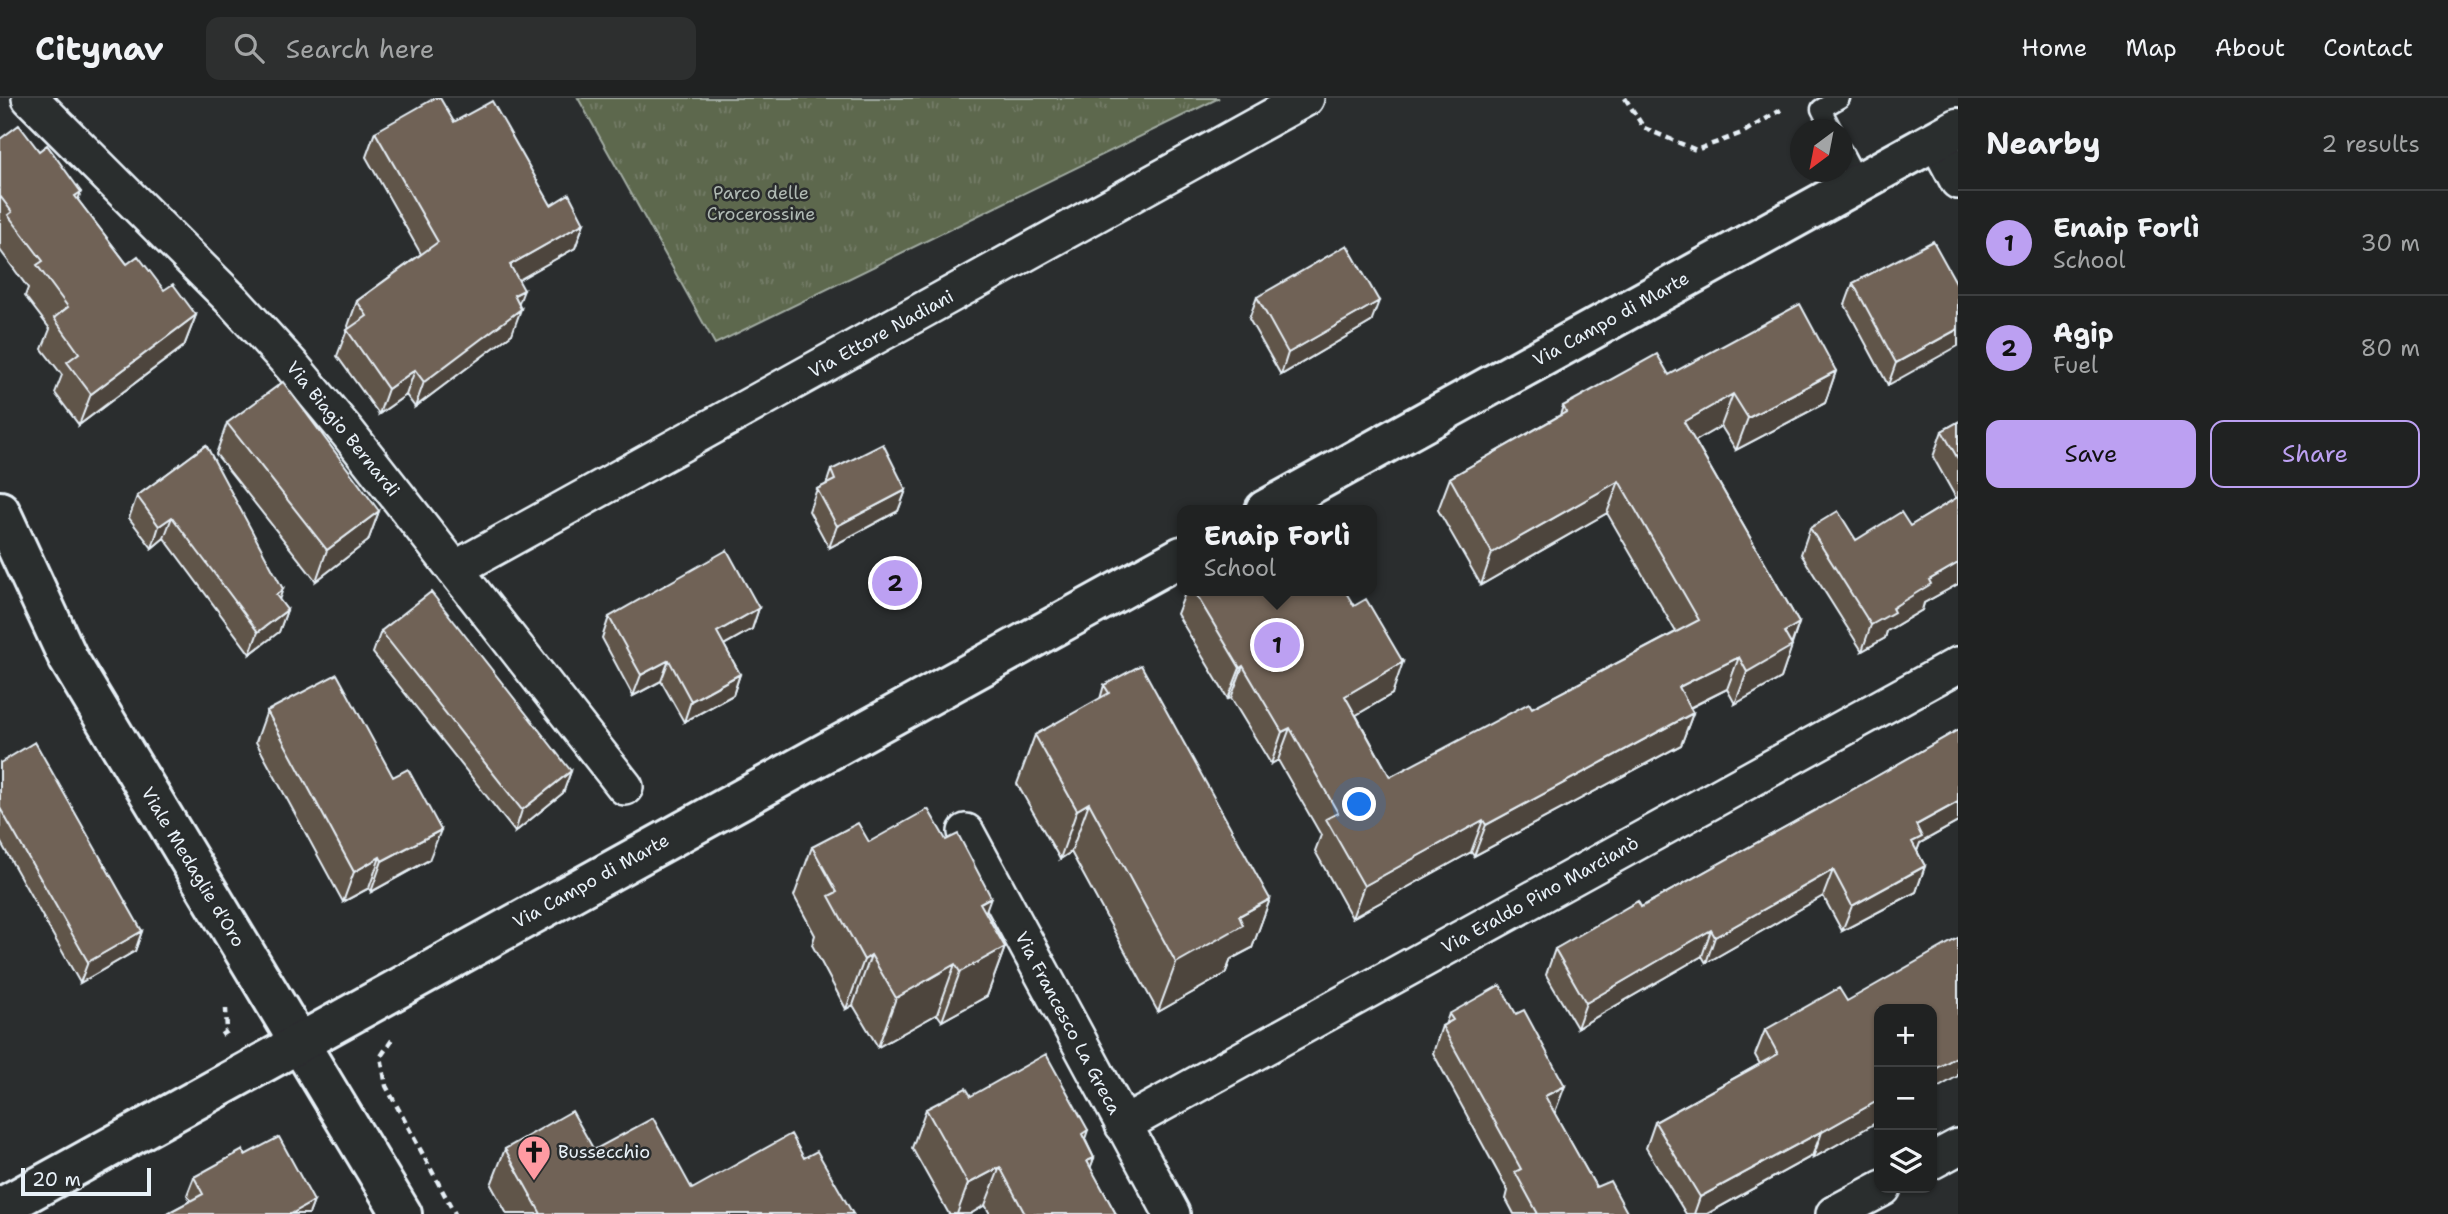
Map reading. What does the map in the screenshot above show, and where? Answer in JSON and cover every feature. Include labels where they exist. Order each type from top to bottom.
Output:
[{"type":"main road","name":"Via Campo di Marte","points":[[1853,166],[1947,134]]},
{"type":"main road","name":"Via Campo di Marte","points":[[1274,505],[1825,182]]},
{"type":"main road","name":"Viale Medaglie d'Oro","points":[[0,511],[69,660],[402,1214]]},
{"type":"main road","name":"Via Campo di Marte","points":[[0,1208],[1177,559]]},
{"type":"street","name":"Via Biagio Bernardi","points":[[30,98],[233,301],[292,366],[348,433],[625,787]]},
{"type":"street","name":"Via Ettore Nadiani","points":[[455,569],[1306,98]]},
{"type":"street","points":[[1947,134],[1958,181]]},
{"type":"street","name":"Via Eraldo Pino Marcianò","points":[[1122,1125],[1958,665]]},
{"type":"street","name":"Via Francesco La Greca","points":[[966,832],[1172,1214]]},
{"type":"street","points":[[1937,1158],[1958,1147]]},
{"type":"street","points":[[1834,1214],[1874,1193]]},
{"type":"lane","points":[[1826,119],[1821,108],[1840,98]]},
{"type":"path","points":[[1625,98],[1644,128],[1696,150],[1742,133],[1781,110]]},
{"type":"path","points":[[379,998],[398,1032],[381,1056],[386,1086],[455,1214]]},
{"type":"green space","name":"Parco delle Crocerossine","points":[[578,98],[1219,98],[715,344]]},
{"type":"building","points":[[435,98],[440,98],[454,122],[492,101],[551,205],[569,194],[584,223],[510,265],[524,290],[514,295],[521,309],[424,382],[415,370],[388,389],[347,330],[367,316],[357,301],[438,242],[375,132]]},
{"type":"building","points":[[19,125],[39,151],[47,145],[81,192],[75,196],[127,264],[138,256],[164,290],[173,284],[196,315],[91,394],[67,362],[79,353],[54,318],[68,307],[37,265],[43,261],[8,215],[12,212],[0,196],[0,139]]},
{"type":"building","points":[[1933,241],[1958,286],[1958,329],[1896,363],[1853,283]]},
{"type":"building","points":[[1347,245],[1379,301],[1288,353],[1257,297]]},
{"type":"building","points":[[1800,304],[1836,371],[1748,418],[1733,394],[1684,422],[1799,623],[1784,632],[1792,646],[1747,672],[1739,657],[1679,687],[1693,713],[1486,825],[1483,820],[1364,886],[1326,819],[1338,813],[1290,728],[1282,732],[1197,596],[1348,596],[1354,606],[1366,599],[1403,662],[1345,696],[1390,777],[1529,703],[1532,708],[1699,620],[1619,481],[1492,553],[1450,478],[1566,412],[1563,406],[1657,354],[1669,375]]},
{"type":"building","points":[[283,382],[379,511],[327,550],[227,423]]},
{"type":"building","points":[[1958,422],[1958,459],[1942,431]]},
{"type":"building","points":[[883,444],[906,490],[837,526],[817,489],[835,480],[831,470]]},
{"type":"building","points":[[206,445],[283,589],[276,595],[287,610],[258,632],[172,517],[159,526],[137,496]]},
{"type":"building","points":[[1958,497],[1958,563],[1929,580],[1931,584],[1892,608],[1894,612],[1871,625],[1810,528],[1838,511],[1856,540],[1901,512],[1910,526]]},
{"type":"building","points":[[727,550],[759,608],[717,632],[740,674],[691,701],[669,660],[641,675],[609,617]]},
{"type":"building","points":[[431,592],[571,771],[522,810],[381,631]]},
{"type":"building","points":[[1141,665],[1270,899],[1239,916],[1243,925],[1176,963],[1089,803],[1077,810],[1035,735],[1109,693],[1104,685]]},
{"type":"building","points":[[337,674],[393,777],[408,769],[441,830],[382,861],[380,857],[354,872],[267,711]]},
{"type":"building","points":[[1958,730],[1958,802],[1916,825],[1922,837],[1912,842],[1925,866],[1852,906],[1833,870],[1715,937],[1711,930],[1586,1003],[1555,949],[1638,901],[1641,907]]},
{"type":"building","points":[[35,742],[142,931],[88,962],[0,808],[0,763]]},
{"type":"building","points":[[928,809],[946,840],[958,834],[991,897],[980,903],[1005,947],[960,972],[955,964],[896,998],[871,955],[864,960],[829,896],[837,892],[812,847],[858,823],[869,842]]},
{"type":"building","points":[[1958,938],[1958,1056],[1937,1068],[1937,1004],[1874,1004],[1874,1103],[1700,1197],[1655,1122],[1778,1054],[1765,1030],[1839,988],[1847,1001]]},
{"type":"building","points":[[1500,985],[1516,1014],[1524,1010],[1565,1086],[1545,1096],[1596,1187],[1610,1181],[1628,1214],[1538,1214],[1515,1172],[1521,1169],[1442,1026],[1453,1020],[1449,1014]]},
{"type":"building","points":[[1046,1054],[1088,1130],[1082,1134],[1094,1158],[1087,1161],[1116,1214],[1025,1214],[1000,1167],[968,1184],[926,1109],[966,1088],[971,1096]]},
{"type":"building","points":[[572,1111],[594,1150],[653,1118],[692,1189],[791,1134],[804,1158],[817,1151],[853,1214],[541,1214],[505,1149]]},
{"type":"building","points":[[279,1137],[314,1201],[291,1214],[166,1214],[203,1194],[194,1177],[243,1150],[245,1155]]},
{"type":"place","name":"Agip","points":[[895,583]]},
{"type":"place","name":"Enaip Forlì","points":[[1277,645]]},
{"type":"place","name":"Bussecchio","points":[[534,1182]]}]
